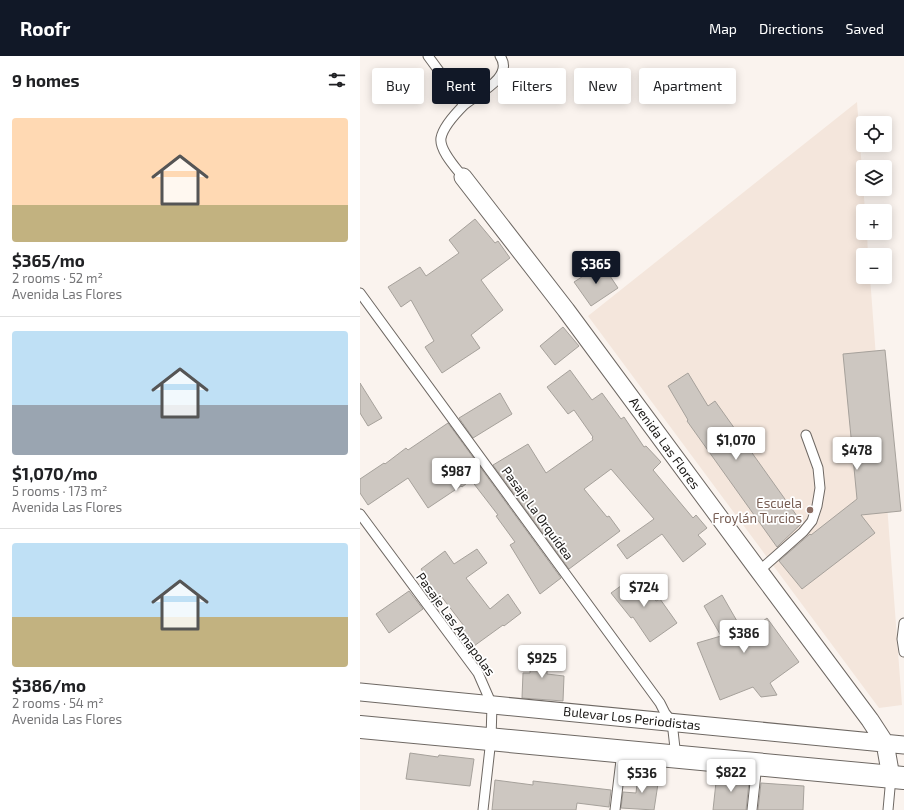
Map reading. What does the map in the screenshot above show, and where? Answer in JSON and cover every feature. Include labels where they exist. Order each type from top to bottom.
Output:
[{"type":"street","name":"Avenida Las Flores","points":[[463,178],[566,310],[870,720],[885,743],[898,777]]},
{"type":"street","name":"Bulevar Los Periodistas","points":[[360,692],[904,745]]},
{"type":"street","points":[[360,727],[898,777]]},
{"type":"lane","points":[[428,56],[464,105]]},
{"type":"lane","points":[[463,178],[444,151],[441,138],[446,126],[464,105],[490,86],[504,71],[505,65],[500,56]]},
{"type":"lane","name":"Pasaje La Orquídea","points":[[360,293],[657,698],[672,722],[676,757]]},
{"type":"lane","points":[[759,571],[803,532],[812,521],[817,506],[820,488],[818,468],[806,434]]},
{"type":"lane","name":"Pasaje Las Amapolas","points":[[360,514],[478,673],[492,705],[491,739],[483,810]]},
{"type":"lane","points":[[904,623],[902,649],[904,652]]},
{"type":"lane","points":[[615,810],[622,751]]},
{"type":"lane","points":[[752,810],[757,764]]},
{"type":"lane","points":[[888,810],[898,777]]},
{"type":"shaded area","name":"Escuela Froylán Turcios","points":[[857,102],[858,116],[856,116],[856,152],[861,152],[861,160],[856,160],[856,196],[864,196],[864,204],[856,204],[856,240],[867,240],[868,248],[856,248],[856,284],[871,284],[902,705],[879,708],[588,316]]},
{"type":"building","points":[[475,219],[495,243],[498,241],[510,258],[481,280],[503,310],[471,335],[480,348],[442,373],[425,347],[434,341],[411,300],[401,307],[388,287],[420,267],[426,276],[459,253],[449,240]]},
{"type":"building","points":[[602,264],[618,288],[591,306],[574,282]]},
{"type":"building","points":[[563,327],[579,346],[555,365],[540,346]]},
{"type":"building","points":[[885,350],[901,511],[861,515],[875,533],[802,589],[779,561],[810,534],[811,535],[857,499],[843,354]]},
{"type":"building","points":[[570,370],[592,400],[602,393],[621,419],[624,417],[644,447],[646,446],[661,462],[653,470],[693,518],[696,515],[707,528],[698,535],[706,544],[683,562],[662,534],[627,559],[617,545],[654,519],[611,469],[584,489],[607,517],[609,516],[620,531],[569,569],[493,465],[528,444],[546,473],[593,440],[593,437],[574,410],[568,414],[547,387]]},
{"type":"building","points":[[688,373],[708,406],[715,401],[802,523],[777,547],[687,421],[688,420],[668,386]]},
{"type":"building","points":[[360,383],[382,418],[368,426],[360,413]]},
{"type":"building","points":[[500,393],[512,414],[473,438],[459,418]]},
{"type":"building","points":[[448,423],[561,578],[540,594],[510,545],[515,542],[496,516],[498,515],[471,480],[428,508],[408,478],[368,505],[360,493],[360,479],[384,463],[385,464],[406,448],[408,450]]},
{"type":"building","points":[[477,549],[487,563],[466,578],[490,609],[508,594],[521,613],[474,646],[462,628],[464,626],[441,596],[433,602],[419,584],[427,578],[421,569],[445,551],[454,564]]},
{"type":"building","points":[[636,575],[656,601],[660,599],[677,623],[650,642],[633,617],[631,618],[611,593]]},
{"type":"building","points":[[409,591],[423,609],[389,633],[376,614]]},
{"type":"building","points":[[722,595],[745,635],[767,618],[799,662],[770,683],[777,695],[761,697],[753,687],[720,700],[697,643],[721,636],[704,606]]},
{"type":"building","points":[[531,648],[547,648],[547,674],[564,676],[563,701],[522,698],[523,673],[530,673]]},
{"type":"building","points":[[410,753],[438,757],[439,755],[474,759],[470,786],[406,779]]},
{"type":"building","points":[[717,773],[746,776],[745,782],[749,782],[746,810],[713,810]]},
{"type":"building","points":[[638,775],[659,777],[654,810],[621,808],[623,792],[636,793]]},
{"type":"building","points":[[495,780],[533,785],[533,781],[611,790],[609,807],[577,803],[576,810],[492,810]]},
{"type":"building","points":[[761,783],[804,786],[803,810],[758,810]]},
{"type":"place","name":"Escuela Froylán Turcios","points":[[810,510]]}]
